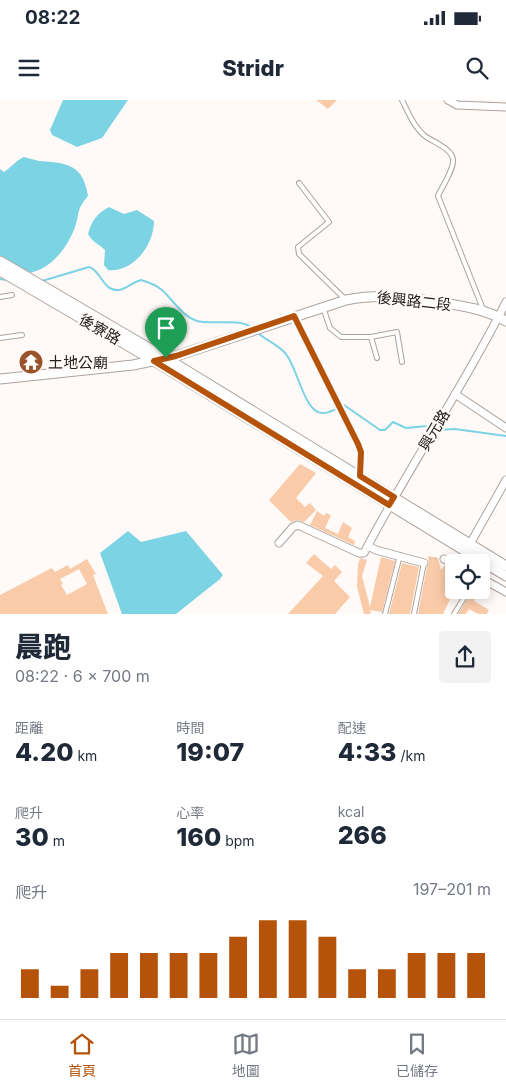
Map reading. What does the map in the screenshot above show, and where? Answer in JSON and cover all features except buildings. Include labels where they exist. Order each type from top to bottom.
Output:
[{"type":"street","points":[[448,100],[457,105],[506,107]]},
{"type":"street","name":"後寮路","points":[[0,261],[166,358],[360,476],[392,501],[506,576]]},
{"type":"street","name":"後寮路","points":[[0,271],[506,566]]},
{"type":"street","name":"後興路二段","points":[[0,379],[133,365],[154,361],[346,300],[377,295],[484,310],[502,319]]},
{"type":"street","name":"興元路","points":[[278,543],[293,527],[298,525],[359,553],[364,553],[392,501],[455,394],[502,319],[506,302]]},
{"type":"street","points":[[455,394],[506,428]]},
{"type":"street","points":[[470,544],[506,480]]},
{"type":"street","points":[[368,546],[376,550],[424,563]]},
{"type":"street","points":[[490,583],[506,592]]},
{"type":"lane","points":[[402,100],[423,134],[450,152],[453,158],[453,164],[438,196],[484,310]]},
{"type":"lane","points":[[299,182],[329,222],[298,247],[299,254],[346,300]]},
{"type":"lane","points":[[0,297],[12,295]]},
{"type":"lane","points":[[323,307],[330,328],[341,337],[371,337],[397,332],[402,362]]},
{"type":"lane","points":[[294,316],[358,444],[361,452],[360,476]]},
{"type":"lane","points":[[0,338],[22,335]]},
{"type":"lane","points":[[371,337],[376,358]]},
{"type":"lane","points":[[385,614],[400,555]]},
{"type":"lane","points":[[414,614],[424,563]]},
{"type":"lane","points":[[454,614],[463,599]]},
{"type":"path","points":[[424,563],[433,558],[444,559]]},
{"type":"water","points":[[63,100],[128,100],[102,138],[77,147],[52,135],[50,130]]},
{"type":"water","points":[[24,157],[72,167],[82,177],[88,196],[80,207],[69,241],[58,256],[36,271],[18,273],[0,270],[0,169],[4,172]]},
{"type":"water","points":[[109,207],[124,214],[137,210],[154,221],[150,239],[140,256],[126,267],[117,270],[108,270],[104,265],[105,250],[88,234],[95,218]]},
{"type":"water","points":[[128,531],[141,542],[186,531],[223,575],[176,614],[122,614],[100,553]]},
{"type":"waterway","points":[[42,281],[89,267],[96,272],[109,288],[114,290],[122,289],[141,280],[155,285],[187,315],[197,321],[233,322],[246,324],[251,327]]},
{"type":"waterway","points":[[0,279],[7,280]]},
{"type":"waterway","points":[[257,332],[285,353],[310,405],[316,411],[328,413],[344,405],[380,430],[385,430],[393,422],[406,428],[427,426],[433,428]]},
{"type":"waterway","points":[[438,430],[455,429],[506,436]]},
{"type":"place","name":"土地公廟","points":[[31,362]]},
{"type":"route","points":[[294,316],[358,444],[361,452],[360,476],[394,497],[389,505],[154,361],[166,358],[294,316]]}]
